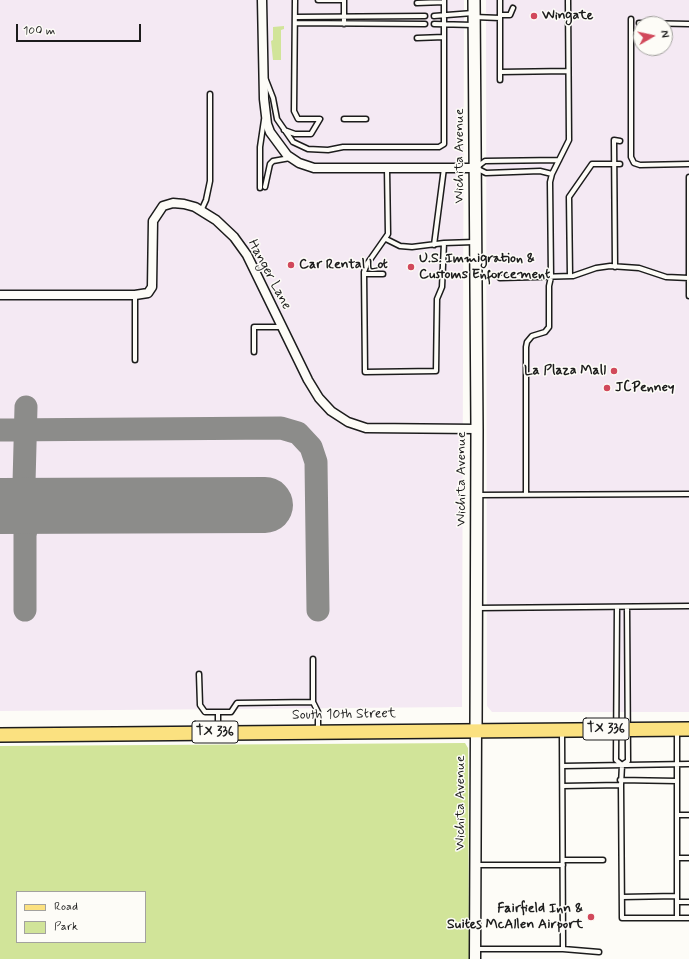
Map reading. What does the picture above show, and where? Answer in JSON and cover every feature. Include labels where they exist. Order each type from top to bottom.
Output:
[{"type":"main road","name":"Wichita Avenue","points":[[474,0],[477,429],[476,730]]},
{"type":"main road","name":"South 10th Street","points":[[0,734],[683,729]]},
{"type":"street","points":[[262,0],[263,72],[266,110],[270,132],[280,148],[292,158],[314,168],[475,168]]},
{"type":"street","name":"Hanger Lane","points":[[0,295],[135,295],[148,293],[152,287],[153,221],[163,206],[173,203],[184,204],[201,211],[216,220],[234,237],[247,255],[308,380],[319,398],[332,411],[348,422],[366,428],[477,429]]},
{"type":"street","name":"Wichita Avenue","points":[[476,730],[476,954]]},
{"type":"lane","points":[[284,130],[294,134],[311,134],[320,119],[298,119],[294,111],[295,0]]},
{"type":"lane","points":[[318,0],[344,0],[344,24]]},
{"type":"lane","points":[[500,0],[500,80]]},
{"type":"lane","points":[[526,495],[526,347],[527,342],[532,336],[544,332],[549,327],[549,286],[551,277],[549,192],[552,174],[570,140],[568,0]]},
{"type":"lane","points":[[263,72],[272,98],[277,119],[293,142],[308,149],[328,150],[343,147],[439,147],[444,144],[444,1],[417,2]]},
{"type":"lane","points":[[434,16],[474,18],[500,17],[510,15],[513,8]]},
{"type":"lane","points":[[367,16],[367,24]]},
{"type":"lane","points":[[295,17],[425,16]]},
{"type":"lane","points":[[318,17],[318,24]]},
{"type":"lane","points":[[434,24],[444,24],[474,18]]},
{"type":"lane","points":[[631,20],[631,157],[634,163],[640,165],[689,164]]},
{"type":"lane","points":[[295,23],[425,24]]},
{"type":"lane","points":[[673,24],[689,24]]},
{"type":"lane","points":[[417,38],[444,37]]},
{"type":"lane","points":[[500,72],[568,71]]},
{"type":"lane","points":[[201,211],[206,200],[210,181],[210,94]]},
{"type":"lane","points":[[260,188],[260,147],[266,110]]},
{"type":"lane","points":[[344,119],[366,119]]},
{"type":"lane","points":[[616,267],[614,140],[620,141]]},
{"type":"lane","points":[[265,187],[270,164],[273,161],[292,158]]},
{"type":"lane","points":[[475,168],[485,161],[559,160]]},
{"type":"lane","points":[[570,276],[569,197],[592,164],[620,164]]},
{"type":"lane","points":[[387,168],[389,229],[386,239],[367,264],[364,274],[365,372],[436,371],[437,299],[442,286],[444,243]]},
{"type":"lane","points":[[434,245],[444,168]]},
{"type":"lane","points":[[475,168],[486,173],[540,171],[552,174]]},
{"type":"lane","points":[[689,177],[689,296]]},
{"type":"lane","points":[[386,239],[400,246],[412,247],[444,243],[476,242]]},
{"type":"lane","points":[[500,278],[570,276],[603,267],[616,267],[639,268],[666,277],[689,278]]},
{"type":"lane","points":[[364,274],[383,274]]},
{"type":"lane","points":[[134,360],[135,295]]},
{"type":"lane","points":[[254,352],[254,327],[282,327]]},
{"type":"lane","points":[[477,495],[689,494]]},
{"type":"lane","points":[[476,608],[689,606]]},
{"type":"lane","points":[[617,607],[622,729],[628,761],[622,765],[620,782],[622,918],[689,918]]},
{"type":"lane","points":[[622,765],[616,760],[622,729],[627,607]]},
{"type":"lane","points":[[313,659],[313,702],[318,712],[318,731]]},
{"type":"lane","points":[[200,674],[200,705],[205,712],[231,712],[237,703],[313,702]]},
{"type":"lane","points":[[218,712],[218,732]]},
{"type":"lane","points":[[677,918],[677,781],[683,729]]},
{"type":"lane","points":[[562,730],[563,949]]},
{"type":"lane","points":[[562,766],[689,764]]},
{"type":"lane","points":[[563,786],[620,782],[677,781]]},
{"type":"lane","points":[[677,815],[689,815]]},
{"type":"lane","points":[[677,858],[689,858]]},
{"type":"lane","points":[[563,860],[603,860]]},
{"type":"lane","points":[[476,865],[563,865]]},
{"type":"lane","points":[[622,897],[677,896]]},
{"type":"lane","points":[[677,902],[689,902]]},
{"type":"lane","points":[[476,954],[563,949],[599,952]]},
{"type":"shaded area","points":[[0,0],[464,0],[462,707],[0,711]]},
{"type":"shaded area","points":[[486,0],[689,0],[689,712],[492,712],[487,706]]},
{"type":"green space","points":[[284,26],[284,29],[281,30],[281,60],[273,60],[271,41],[273,40],[273,27]]},
{"type":"green space","points":[[465,743],[468,748],[469,959],[0,959],[0,746]]},
{"type":"taxiway","points":[[0,504],[15,498],[24,483],[26,407]]},
{"type":"taxiway","points":[[0,430],[281,428],[298,433],[311,447],[316,462],[318,610]]},
{"type":"taxiway","points":[[25,535],[27,525],[35,515],[42,510],[57,506]]},
{"type":"taxiway","points":[[0,507],[15,514],[22,522],[25,531],[25,610]]},
{"type":"runway","points":[[0,506],[265,505]]},
{"type":"place","name":"Wingate","points":[[534,16]]},
{"type":"place","name":"Car Rental Lot","points":[[291,265]]},
{"type":"place","name":"U.S. Immigration & Customs Enforcement","points":[[411,267]]},
{"type":"place","name":"La Plaza Mall","points":[[614,371]]},
{"type":"place","name":"JCPenney","points":[[607,388]]},
{"type":"place","name":"Fairfield Inn & Suites McAllen Airport","points":[[591,917]]}]
